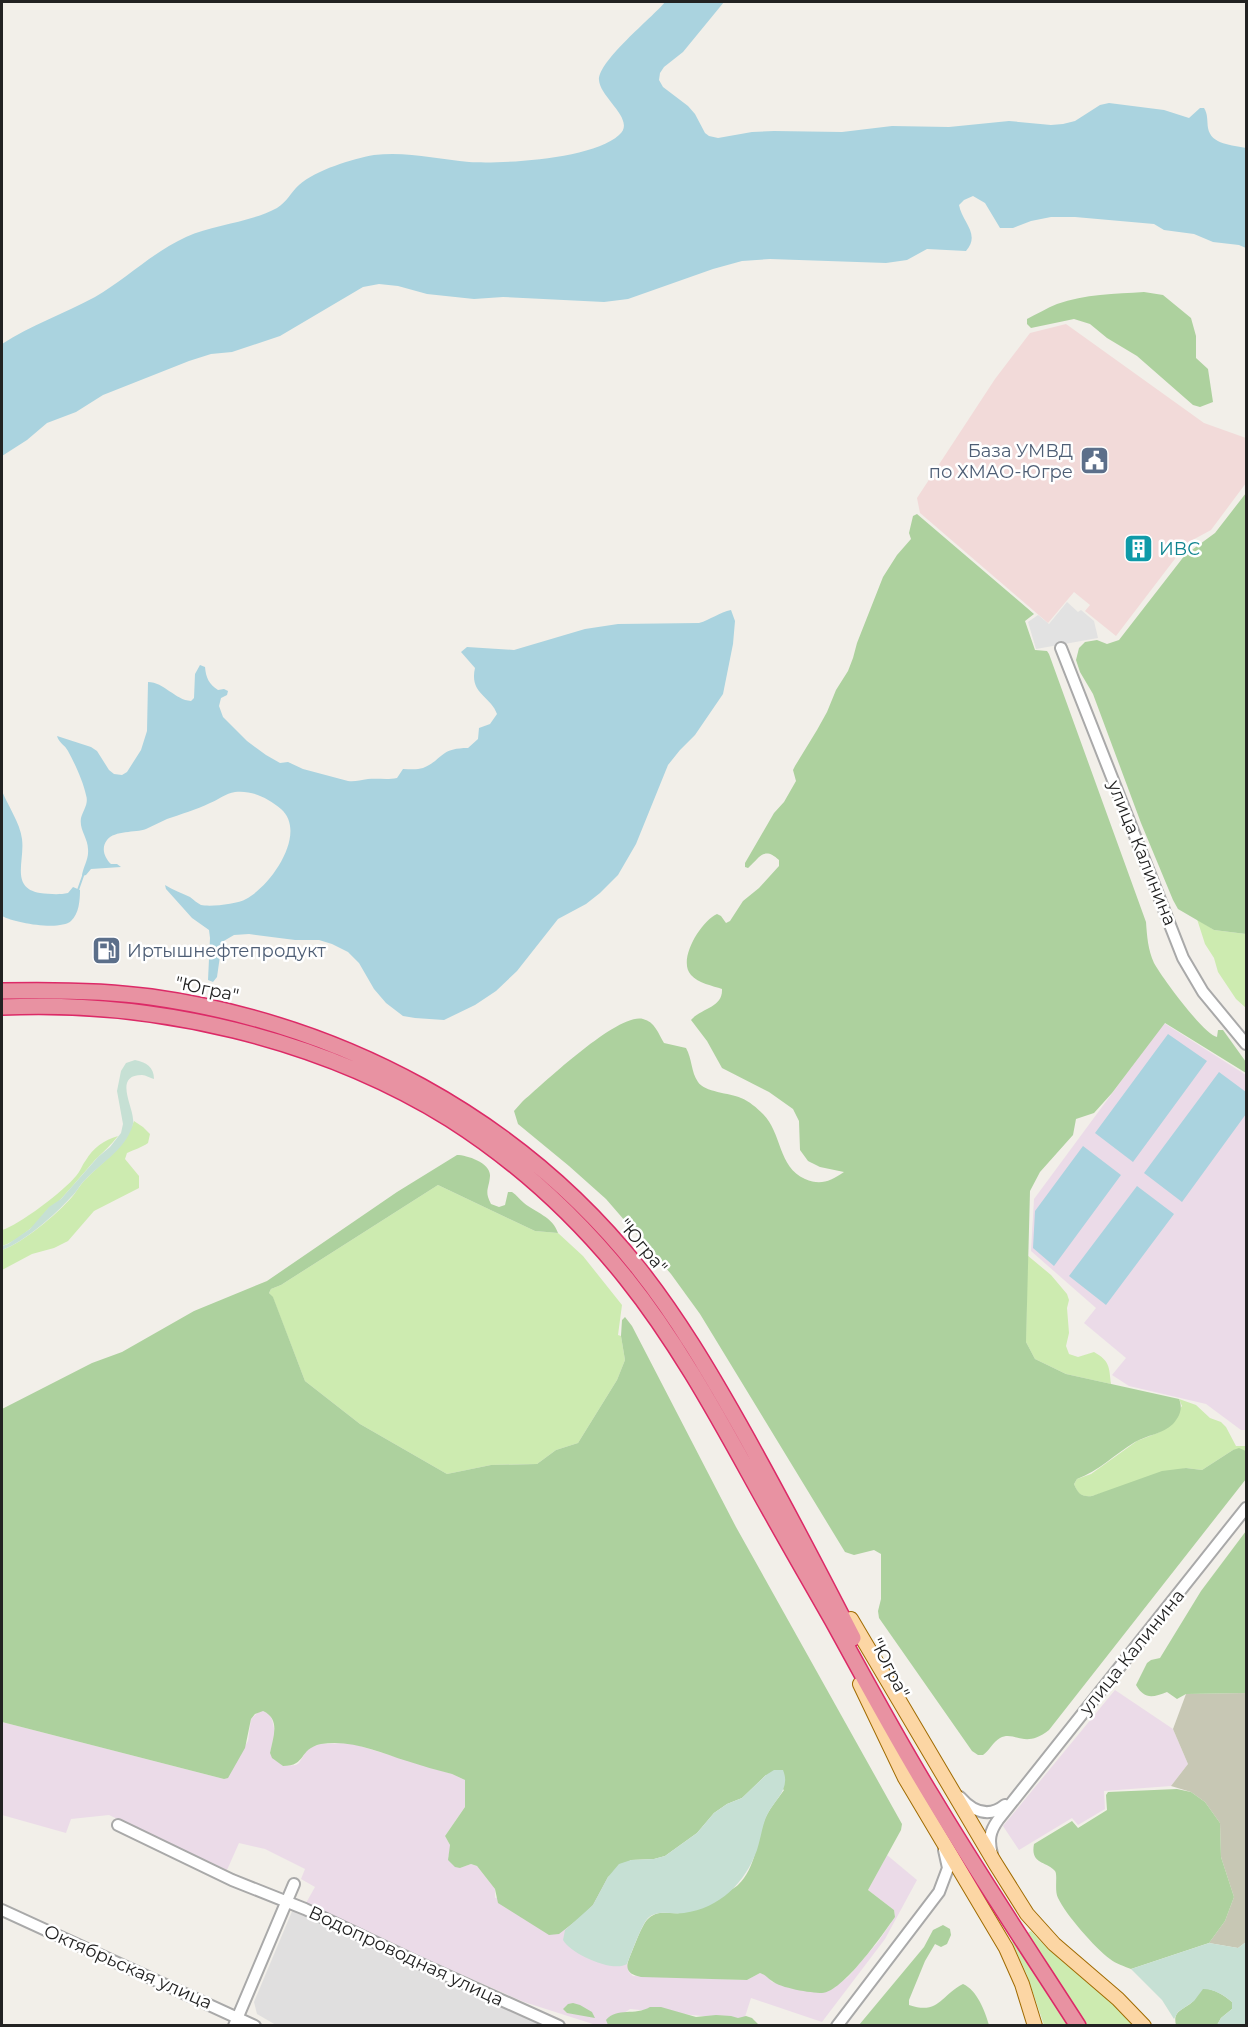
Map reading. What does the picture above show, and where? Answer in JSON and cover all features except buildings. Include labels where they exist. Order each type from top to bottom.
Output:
[{"type":"highway","name":"\"Югра\"","points":[[2,992],[69,991],[151,997],[229,1012],[290,1030],[347,1051],[399,1074],[457,1105],[508,1141],[567,1191],[611,1236],[639,1269],[699,1355],[931,1796],[1078,2025]]},
{"type":"highway","name":"\"Югра\"","points":[[7,1007],[108,1008],[195,1021],[251,1034],[311,1054],[369,1078],[422,1104],[468,1131],[557,1204],[627,1279],[663,1328],[785,1522]]},
{"type":"main road","points":[[785,1522],[950,1787],[1014,1895],[1037,1927],[1144,2025]]},
{"type":"main road","points":[[785,1522],[891,1752],[1005,1948],[1022,1984],[1035,2025]]},
{"type":"street","name":"улица Калинина","points":[[1061,648],[1183,958],[1203,992],[1246,1044]]},
{"type":"street","name":"улица Калинина","points":[[995,1863],[990,1845],[992,1830],[1246,1508]]},
{"type":"street","points":[[950,1787],[965,1803],[983,1813],[994,1812],[1017,1796]]},
{"type":"street","name":"Водопроводная улица","points":[[118,1825],[232,1880],[286,1901],[419,1964],[559,2025]]},
{"type":"street","points":[[837,2025],[942,1886],[948,1863],[940,1838]]},
{"type":"street","points":[[235,2021],[294,1884]]},
{"type":"street","name":"Октябрьская улица","points":[[2,1910],[235,2021],[255,2025]]},
{"type":"shaded area","name":"База УМВД по ХМАО-Югре","points":[[1066,324],[1204,423],[1246,438],[1246,483],[1211,530],[1187,543],[1116,636],[1085,611],[1090,605],[1074,592],[1048,623],[920,513],[917,498],[995,379],[1030,333]]},
{"type":"shaded area","points":[[1067,602],[1078,612],[1081,610],[1094,621],[1098,638],[1036,649],[1028,622],[1038,615],[1049,624]]},
{"type":"shaded area","points":[[1164,1023],[1246,1075],[1246,1430],[1241,1430],[1206,1404],[1129,1386],[1112,1375],[1126,1358],[1084,1323],[1096,1308],[1031,1251],[1034,1199]]},
{"type":"shaded area","points":[[135,1060],[149,1066],[153,1071],[154,1079],[142,1075],[134,1076],[129,1080],[127,1091],[133,1122],[126,1139],[116,1152],[84,1181],[48,1220],[20,1241],[2,1250],[2,1246],[30,1229],[49,1207],[61,1199],[121,1133],[123,1124],[117,1091],[121,1071],[126,1063]]},
{"type":"shaded area","points":[[1115,1690],[1173,1729],[1188,1764],[1171,1786],[1104,1791],[1105,1809],[1078,1825],[1072,1818],[1019,1850],[1003,1826]]},
{"type":"shaded area","points":[[1246,1693],[1246,1942],[1238,1948],[1209,1943],[1225,1921],[1234,1897],[1221,1857],[1220,1823],[1205,1802],[1191,1792],[1171,1786],[1188,1764],[1173,1729],[1186,1694]]},
{"type":"shaded area","points":[[259,1711],[268,1713],[272,1719],[275,1733],[270,1753],[283,1766],[299,1763],[311,1747],[321,1744],[350,1743],[465,1780],[465,1807],[445,1836],[451,1850],[448,1857],[460,1868],[471,1864],[477,1866],[495,1889],[495,1898],[608,1877],[629,1972],[633,1976],[747,1980],[760,1973],[766,1975],[772,1982],[795,1989],[832,1989],[848,1977],[878,1942],[895,1917],[894,1910],[868,1890],[887,1855],[917,1880],[885,1939],[822,2022],[751,1998],[744,2020],[630,2009],[607,2025],[596,2025],[524,2002],[371,1935],[306,1903],[315,1887],[301,1879],[305,1869],[265,1849],[239,1843],[227,1870],[109,1815],[71,1819],[66,1833],[2,1815],[2,1722],[224,1779],[248,1741],[251,1719]]},
{"type":"shaded area","points":[[774,1770],[783,1770],[784,1788],[767,1815],[752,1862],[730,1892],[709,1906],[697,1910],[652,1915],[646,1921],[627,1964],[621,1966],[593,1961],[567,1945],[563,1940],[565,1930],[593,1905],[608,1877],[619,1864],[631,1860],[665,1856],[697,1833],[714,1813],[742,1798]]},
{"type":"shaded area","points":[[293,1909],[548,2025],[276,2025],[257,2014],[254,2002]]},
{"type":"shaded area","points":[[1246,1942],[1246,2025],[1217,2025],[1221,2018],[1232,2009],[1232,2002],[1219,1993],[1207,1989],[1203,1989],[1194,2001],[1178,2012],[1174,2019],[1162,2000],[1131,1969],[1209,1943],[1238,1948]]},
{"type":"green space","points":[[1144,292],[1163,295],[1191,318],[1196,336],[1196,358],[1208,369],[1213,402],[1200,407],[1193,405],[1137,356],[1107,338],[1090,324],[1074,319],[1031,328],[1027,324],[1027,319],[1053,306],[1078,298]]},
{"type":"green space","points":[[1246,493],[1246,934],[1214,930],[1178,909],[1141,823],[1093,694],[1076,660],[1079,648],[1085,642],[1097,640],[1107,644],[1119,640],[1185,555],[1215,533]]},
{"type":"green space","points":[[917,514],[1034,614],[1025,621],[1035,650],[1047,651],[1049,654],[1146,922],[1147,938],[1154,963],[1193,1016],[1217,1037],[1218,1030],[1223,1030],[1246,1062],[1246,1073],[1165,1023],[1094,1113],[1076,1119],[1073,1135],[1040,1172],[1030,1191],[1026,1342],[1035,1359],[1066,1374],[1179,1399],[1181,1406],[1173,1424],[1135,1442],[1100,1467],[1077,1479],[1074,1484],[1077,1490],[1083,1495],[1092,1496],[1162,1471],[1186,1468],[1202,1470],[1239,1448],[1246,1451],[1246,1479],[1049,1730],[1033,1739],[1005,1736],[995,1742],[983,1755],[972,1751],[879,1618],[881,1554],[874,1550],[854,1555],[845,1552],[700,1314],[671,1274],[606,1199],[518,1124],[514,1111],[562,1066],[599,1038],[631,1020],[643,1019],[653,1025],[664,1043],[686,1048],[694,1074],[701,1085],[744,1099],[763,1114],[774,1130],[785,1158],[796,1174],[811,1181],[821,1182],[844,1172],[820,1167],[808,1161],[800,1150],[799,1121],[793,1109],[769,1092],[722,1068],[707,1041],[691,1020],[719,1000],[722,989],[694,978],[687,968],[687,960],[693,942],[704,924],[717,914],[726,923],[730,921],[743,901],[759,888],[779,866],[779,860],[766,853],[748,868],[745,867],[745,863],[796,781],[793,770],[848,671],[883,577],[911,539],[909,533],[913,516]]},
{"type":"green space","points":[[1197,919],[1214,930],[1246,934],[1246,1008],[1236,999],[1218,972]]},
{"type":"green space","points":[[134,1121],[150,1134],[148,1143],[127,1153],[125,1159],[139,1176],[139,1188],[94,1211],[68,1241],[54,1248],[32,1254],[2,1270],[2,1250],[49,1220],[120,1145]]},
{"type":"green space","points":[[118,1136],[39,1221],[27,1232],[2,1246],[2,1230],[30,1215],[52,1198],[76,1176],[96,1148]]},
{"type":"green space","points":[[457,1155],[472,1158],[487,1167],[490,1176],[487,1193],[491,1204],[499,1207],[505,1205],[508,1192],[512,1192],[548,1219],[556,1227],[558,1233],[535,1231],[438,1185],[281,1285],[271,1289],[269,1293],[273,1297],[305,1381],[360,1424],[447,1474],[491,1465],[537,1464],[556,1450],[578,1443],[617,1380],[625,1360],[621,1336],[622,1320],[625,1317],[632,1326],[736,1527],[902,1824],[901,1830],[868,1890],[894,1910],[895,1917],[862,1961],[831,1990],[817,1993],[788,1988],[776,1984],[760,1973],[747,1980],[641,1977],[631,1974],[627,1967],[643,1925],[649,1918],[657,1913],[680,1913],[696,1907],[734,1888],[744,1878],[752,1863],[764,1821],[784,1790],[766,1775],[742,1798],[714,1813],[697,1833],[665,1856],[631,1860],[608,1877],[593,1905],[581,1917],[559,1934],[549,1935],[498,1903],[495,1889],[477,1866],[471,1864],[460,1868],[455,1867],[448,1860],[450,1845],[445,1836],[465,1807],[465,1780],[452,1774],[365,1747],[343,1743],[314,1746],[296,1763],[283,1766],[272,1758],[270,1753],[274,1724],[269,1714],[263,1711],[255,1714],[251,1719],[245,1748],[228,1778],[224,1779],[2,1722],[2,1409],[92,1363],[122,1352],[194,1311],[267,1281],[397,1192]]},
{"type":"green space","points":[[438,1185],[535,1231],[558,1233],[583,1256],[622,1305],[618,1335],[621,1336],[625,1360],[617,1380],[578,1443],[556,1450],[537,1464],[491,1465],[447,1474],[360,1424],[305,1381],[273,1298],[269,1293],[271,1289],[281,1285]]},
{"type":"green space","points":[[1027,1255],[1051,1275],[1067,1294],[1069,1333],[1066,1346],[1069,1354],[1078,1357],[1094,1352],[1099,1355],[1108,1365],[1111,1384],[1066,1374],[1035,1359],[1026,1342]]},
{"type":"green space","points":[[1179,1399],[1196,1405],[1210,1418],[1221,1422],[1236,1446],[1246,1446],[1246,1451],[1233,1450],[1202,1470],[1186,1468],[1092,1496],[1085,1496],[1079,1492],[1074,1484],[1077,1479],[1091,1474],[1137,1441],[1160,1432],[1182,1406]]},
{"type":"green space","points":[[1246,1531],[1246,1693],[1186,1694],[1177,1699],[1167,1692],[1153,1696],[1145,1695],[1136,1685],[1147,1663],[1160,1658],[1201,1591]]},
{"type":"green space","points":[[1177,1789],[1191,1792],[1205,1802],[1220,1823],[1221,1857],[1234,1897],[1225,1921],[1209,1943],[1131,1969],[1104,1954],[1074,1922],[1058,1898],[1055,1871],[1034,1856],[1034,1844],[1072,1821],[1078,1828],[1107,1810],[1106,1795],[1108,1792]]},
{"type":"green space","points":[[943,1925],[950,1929],[951,1935],[947,1944],[941,1947],[935,1944],[925,1961],[909,2005],[927,2008],[933,2006],[963,1984],[972,1991],[983,2007],[989,2025],[859,2025],[924,1947],[933,1930]]},
{"type":"green space","points":[[1031,1931],[1134,2025],[1044,2025],[1027,1975],[1012,1942]]},
{"type":"green space","points":[[1203,1988],[1226,1997],[1232,2002],[1232,2009],[1221,2018],[1217,2025],[1176,2025],[1175,2020],[1178,2013],[1194,2000]]},
{"type":"green space","points":[[573,2003],[592,2012],[595,2018],[567,2013],[563,2009]]},
{"type":"green space","points":[[661,2007],[696,2017],[716,2015],[738,2018],[746,2016],[759,2025],[608,2025],[606,2020],[615,2014]]},
{"type":"water","points":[[665,2],[724,2],[683,52],[664,67],[659,80],[663,87],[695,114],[705,133],[718,138],[752,132],[842,132],[892,126],[949,127],[1009,121],[1063,124],[1075,121],[1100,105],[1109,103],[1164,110],[1189,118],[1200,108],[1204,108],[1208,128],[1213,138],[1223,143],[1246,148],[1246,248],[1213,242],[1194,234],[1164,230],[1154,224],[1075,217],[1051,217],[1013,228],[1000,228],[985,203],[973,196],[959,205],[972,239],[966,251],[927,249],[907,260],[886,263],[770,259],[742,261],[628,299],[604,302],[503,297],[474,299],[427,294],[398,286],[379,284],[363,287],[280,336],[232,352],[211,354],[189,361],[103,395],[76,412],[47,423],[27,440],[2,456],[2,344],[95,297],[186,237],[255,217],[277,208],[306,180],[345,162],[386,154],[469,162],[525,161],[570,155],[607,143],[619,135],[624,123],[601,87],[599,80],[601,72],[616,51]]},
{"type":"water","points":[[731,610],[735,621],[733,644],[723,694],[695,735],[668,765],[636,844],[618,875],[586,904],[558,919],[517,971],[496,991],[475,1005],[444,1020],[403,1016],[386,1003],[374,989],[359,963],[348,952],[319,940],[295,940],[249,934],[234,935],[222,942],[217,977],[213,982],[208,980],[209,930],[192,918],[165,885],[205,906],[224,905],[246,899],[266,883],[283,858],[290,831],[288,819],[281,809],[260,796],[248,792],[232,793],[146,829],[115,835],[107,840],[104,852],[111,864],[121,867],[91,869],[82,876],[87,860],[88,845],[82,830],[81,818],[87,798],[73,761],[57,736],[91,747],[97,751],[109,770],[114,774],[122,775],[127,772],[141,750],[147,731],[148,682],[191,701],[194,698],[195,674],[200,665],[205,667],[207,678],[212,685],[218,690],[228,691],[227,695],[221,698],[219,706],[223,717],[247,741],[266,755],[280,763],[288,762],[303,769],[348,781],[393,779],[397,778],[403,769],[423,768],[446,752],[468,748],[478,739],[479,728],[490,724],[497,714],[475,684],[475,668],[461,652],[467,647],[514,650],[585,629],[618,624],[699,623]]},
{"type":"water","points":[[2,791],[21,833],[21,872],[25,886],[47,894],[68,893],[73,887],[80,890],[76,915],[71,921],[47,926],[16,921],[2,916]]},
{"type":"water","points":[[1168,1034],[1207,1061],[1133,1162],[1095,1133]]},
{"type":"water","points":[[1219,1072],[1246,1092],[1246,1114],[1182,1202],[1144,1173]]},
{"type":"water","points":[[1083,1146],[1121,1175],[1054,1266],[1033,1248],[1035,1211]]},
{"type":"water","points":[[1137,1186],[1174,1214],[1106,1305],[1069,1276]]},
{"type":"waterway","points":[[78,890],[84,873]]},
{"type":"place","name":"База УМВД по ХМАО-Югре","points":[[1094,461]]},
{"type":"place","name":"ИВС","points":[[1138,549]]},
{"type":"place","name":"Иртышнефтепродукт","points":[[106,951]]}]
